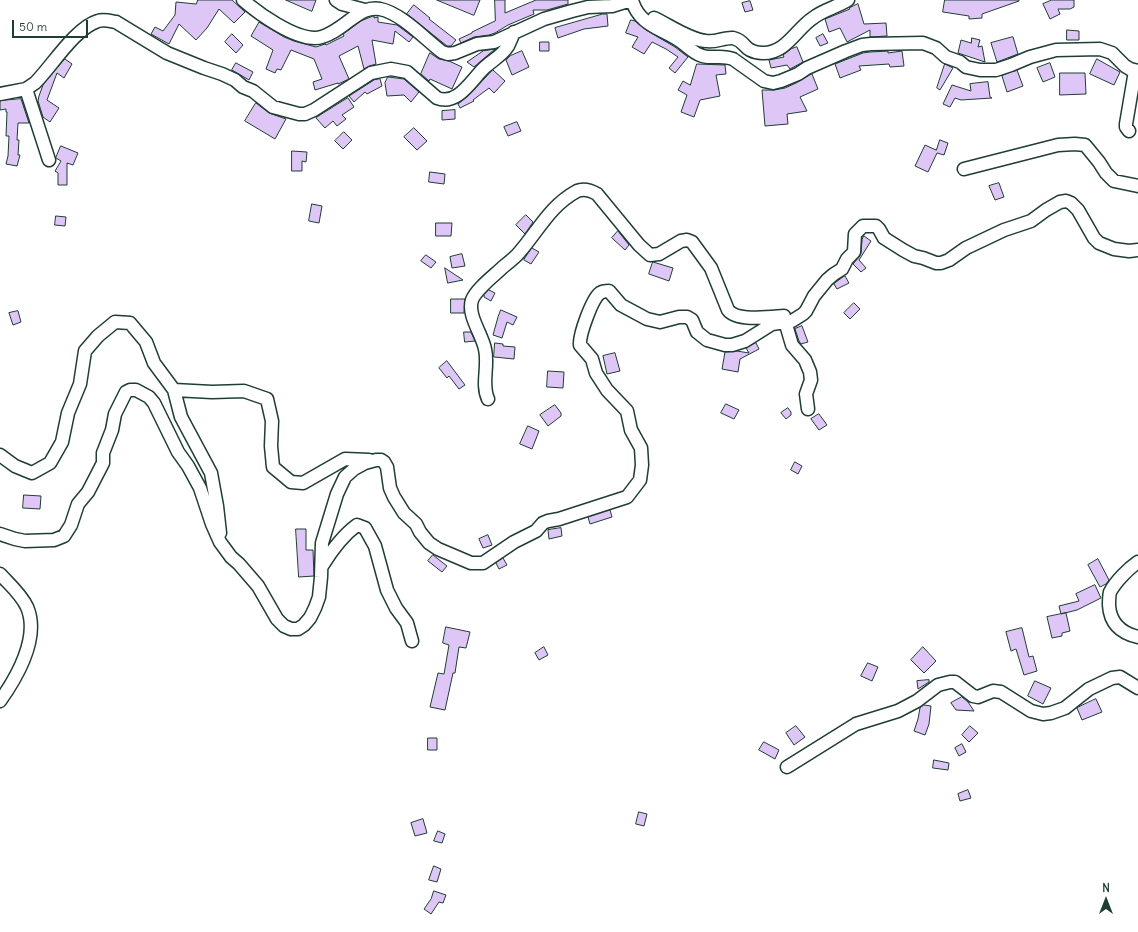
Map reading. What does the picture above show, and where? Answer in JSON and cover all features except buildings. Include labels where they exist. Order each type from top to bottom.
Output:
[{"type":"street","points":[[243,0],[266,18],[296,33],[315,38],[327,34],[365,10],[373,8],[393,13],[442,52],[448,54],[463,51],[477,44],[494,42],[544,19],[572,11],[588,7],[612,6],[632,2],[695,38],[713,42],[730,38],[744,44],[749,50],[769,53],[776,51],[793,38],[813,18],[840,6],[848,0]]},
{"type":"street","points":[[336,0],[342,4],[365,10]]},
{"type":"street","points":[[632,2],[635,11],[647,22],[688,46],[699,55],[705,57],[728,57],[764,81],[773,83],[798,74],[807,68],[846,51],[862,45],[871,44],[923,44],[936,48],[946,57],[960,62],[966,67],[980,70],[996,70],[1012,65],[1030,56],[1056,50],[1100,49],[1112,53],[1124,66],[1136,71],[1126,124],[1129,131]]},
{"type":"street","points":[[0,94],[26,89],[39,79],[76,36],[85,28],[99,21],[107,20],[116,22],[174,56],[230,78],[243,87],[253,91],[273,107],[299,114],[305,114],[314,110],[371,73],[391,69],[407,72],[437,98],[442,100],[453,98],[466,89],[483,68],[508,47],[514,32]]},
{"type":"street","points":[[26,89],[49,160]]},
{"type":"street","points":[[964,169],[1058,145],[1075,144],[1085,145],[1106,173],[1114,181],[1138,186]]},
{"type":"street","points":[[488,399],[484,386],[487,355],[484,342],[473,318],[472,300],[477,292],[517,254],[552,209],[581,190],[587,189],[597,194],[639,245],[650,255],[659,254],[681,241],[687,240],[692,242],[711,268],[728,310],[734,315],[751,318],[803,314]]},
{"type":"street","points":[[174,390],[212,392],[244,391],[267,399],[272,421],[271,446],[273,467],[291,482],[303,483],[346,459],[381,460],[384,462],[386,467],[390,488],[394,497],[404,513],[416,524],[420,532],[429,543],[438,549],[465,561],[476,564],[483,563],[514,542],[536,531],[543,523],[627,497],[640,480],[642,456],[639,444],[631,430],[628,415],[607,390],[596,373],[592,359],[580,345],[581,335],[593,304],[600,293],[604,291],[609,291],[621,305],[639,316],[654,322],[666,321],[683,316],[690,318],[695,325],[697,332],[707,340],[726,345],[739,343],[772,324],[787,322],[803,314],[814,296],[827,280],[842,269],[847,258],[854,252],[855,234],[863,226],[876,226],[879,228],[884,238],[903,250],[914,256],[938,263],[949,260],[966,248],[1009,227],[1031,221],[1060,202],[1066,202],[1071,203],[1078,210],[1094,238],[1099,243],[1114,249],[1129,251],[1138,250]]},
{"type":"street","points":[[0,455],[15,466],[32,473],[50,463],[62,442],[68,413],[80,384],[85,351],[98,336],[115,322],[130,323],[146,342],[154,363],[174,390],[181,417],[211,473],[217,506],[220,542]]},
{"type":"street","points":[[787,322],[787,328],[792,345],[805,360],[810,372],[811,380],[806,394],[808,409]]},
{"type":"street","points":[[0,534],[15,540],[25,541],[54,540],[64,536],[71,525],[78,504],[88,492],[103,463],[103,453],[120,402],[126,392],[136,390],[149,397],[154,403],[178,452],[188,466],[200,488],[212,524],[220,542],[231,557],[240,564],[258,586],[277,618],[284,626],[291,629],[298,628],[304,625],[310,618],[319,597],[322,566],[322,543],[342,482],[354,469],[370,460]]},
{"type":"street","points":[[322,566],[332,549],[346,533],[357,525],[365,528],[375,546],[386,590],[396,608],[407,623],[412,641]]},
{"type":"street","points":[[1138,562],[1114,586],[1109,594],[1110,613],[1115,624],[1121,630],[1138,637]]},
{"type":"street","points":[[0,574],[18,593],[27,606],[30,620],[28,644],[24,659],[0,701]]},
{"type":"street","points":[[787,766],[856,724],[881,717],[909,706],[923,698],[935,687],[944,683],[955,682],[973,696],[978,697],[993,691],[1001,692],[1031,711],[1043,714],[1065,708],[1089,689],[1112,678],[1120,678],[1138,688]]}]
